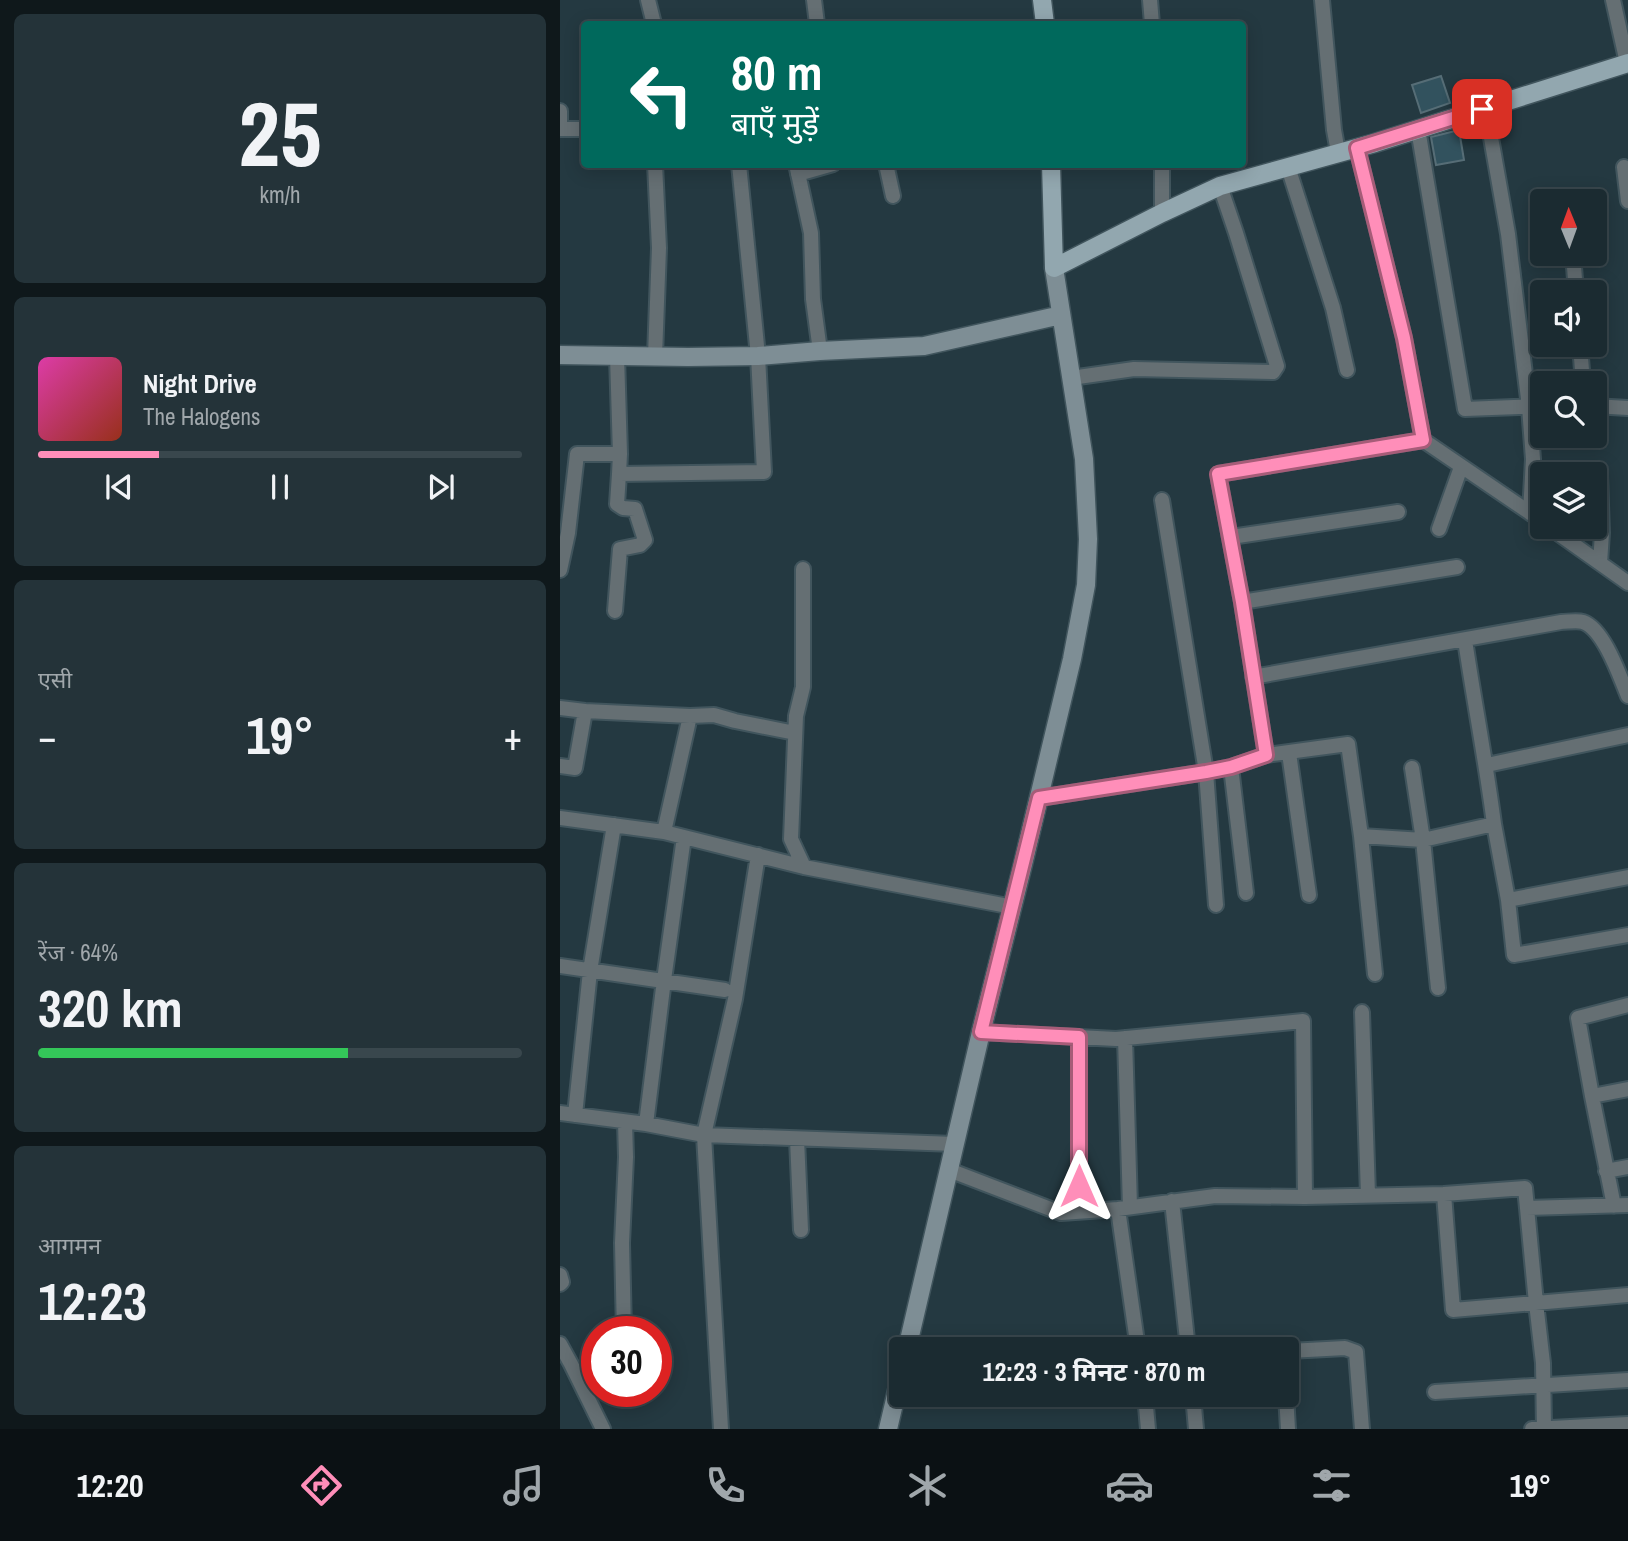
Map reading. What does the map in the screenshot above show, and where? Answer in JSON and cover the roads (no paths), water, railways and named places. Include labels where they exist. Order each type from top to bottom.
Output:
[{"type":"main road","points":[[1042,0],[1045,21]]},
{"type":"main road","points":[[1054,268],[1220,186],[1357,148],[1627,63]]},
{"type":"main road","points":[[910,1337],[1072,659],[1086,584],[1088,539],[1084,459],[1054,268],[1051,168]]},
{"type":"main road","points":[[560,355],[688,358],[924,346],[1061,314]]},
{"type":"main road","points":[[888,1429],[893,1407]]},
{"type":"street","points":[[648,0],[653,21]]},
{"type":"street","points":[[814,0],[817,21]]},
{"type":"street","points":[[1150,0],[1152,21]]},
{"type":"street","points":[[1322,0],[1338,152]]},
{"type":"street","points":[[1613,0],[1627,63]]},
{"type":"street","points":[[1482,109],[1488,115],[1530,374]]},
{"type":"street","points":[[560,110],[560,123]]},
{"type":"street","points":[[560,129],[581,129]]},
{"type":"street","points":[[1418,129],[1465,409],[1530,406]]},
{"type":"street","points":[[1357,148],[1404,338],[1423,440],[1530,513]]},
{"type":"street","points":[[1288,167],[1333,308],[1348,370]]},
{"type":"street","points":[[1624,167],[1628,201]]},
{"type":"street","points":[[654,168],[659,248],[655,356]]},
{"type":"street","points":[[619,474],[764,472],[758,356],[739,168]]},
{"type":"street","points":[[887,168],[893,197]]},
{"type":"street","points":[[1161,168],[1162,213]]},
{"type":"street","points":[[797,169],[811,233],[813,299],[820,351]]},
{"type":"street","points":[[1071,378],[1134,369],[1273,372],[1277,366],[1220,186]]},
{"type":"street","points":[[615,611],[620,549],[640,545],[645,540],[635,509],[622,508],[617,504],[620,454],[617,356]]},
{"type":"street","points":[[1607,407],[1628,408]]},
{"type":"street","points":[[1266,755],[1231,537],[1218,474],[1423,440]]},
{"type":"street","points":[[560,570],[568,533],[577,454],[620,454]]},
{"type":"street","points":[[1439,528],[1461,467]]},
{"type":"street","points":[[1162,500],[1206,772],[1216,905]]},
{"type":"street","points":[[1231,537],[1398,512]]},
{"type":"street","points":[[1566,539],[1628,583]]},
{"type":"street","points":[[1600,563],[1602,539]]},
{"type":"street","points":[[1242,602],[1457,567]]},
{"type":"street","points":[[803,569],[803,687],[796,716],[791,839],[804,867]]},
{"type":"street","points":[[1253,677],[1561,622],[1583,622],[1595,631],[1607,648],[1628,696]]},
{"type":"street","points":[[1465,639],[1476,715],[1487,765],[1493,824],[1508,900],[1514,955],[1628,935]]},
{"type":"street","points":[[560,708],[714,715],[795,733]]},
{"type":"street","points":[[560,766],[575,768],[586,711]]},
{"type":"street","points":[[664,832],[690,716]]},
{"type":"street","points":[[1487,765],[1628,735]]},
{"type":"street","points":[[1039,798],[1206,772],[1266,755],[1348,744],[1361,836],[1374,974]]},
{"type":"street","points":[[1289,753],[1309,895]]},
{"type":"street","points":[[1231,767],[1247,893]]},
{"type":"street","points":[[1412,768],[1423,839],[1438,988]]},
{"type":"street","points":[[560,818],[664,832],[804,867],[1013,906]]},
{"type":"street","points":[[1361,836],[1423,839],[1493,824]]},
{"type":"street","points":[[614,825],[567,1114],[704,1135],[955,1144]]},
{"type":"street","points":[[646,1124],[684,837]]},
{"type":"street","points":[[721,1429],[704,1135],[735,999],[758,855]]},
{"type":"street","points":[[1508,900],[1628,877]]},
{"type":"street","points":[[560,966],[725,990]]},
{"type":"street","points":[[1527,1209],[1621,1205],[1606,1171],[1578,1018],[1628,1005]]},
{"type":"street","points":[[1362,1012],[1368,1195]]},
{"type":"street","points":[[981,1032],[1125,1038],[1303,1021],[1305,1197]]},
{"type":"street","points":[[1079,1037],[1079,1210]]},
{"type":"street","points":[[1125,1038],[1124,1208],[1137,1337]]},
{"type":"street","points":[[1592,1096],[1628,1089]]},
{"type":"street","points":[[624,1316],[622,1243],[625,1122]]},
{"type":"street","points":[[797,1139],[801,1230]]},
{"type":"street","points":[[1606,1171],[1628,1167]]},
{"type":"street","points":[[949,1170],[1061,1213],[1215,1196],[1444,1194],[1525,1188],[1543,1363],[1544,1429]]},
{"type":"street","points":[[1444,1194],[1453,1310],[1628,1295]]},
{"type":"street","points":[[1172,1201],[1187,1337]]},
{"type":"street","points":[[560,1275],[560,1284]]},
{"type":"street","points":[[560,1344],[603,1429]]},
{"type":"street","points":[[1299,1351],[1345,1348],[1356,1352],[1362,1429]]},
{"type":"street","points":[[1435,1392],[1628,1380]]},
{"type":"street","points":[[1146,1407],[1148,1429]]},
{"type":"street","points":[[1193,1407],[1196,1429]]},
{"type":"street","points":[[1287,1407],[1288,1429]]},
{"type":"street","points":[[1532,1429],[1628,1424]]}]
